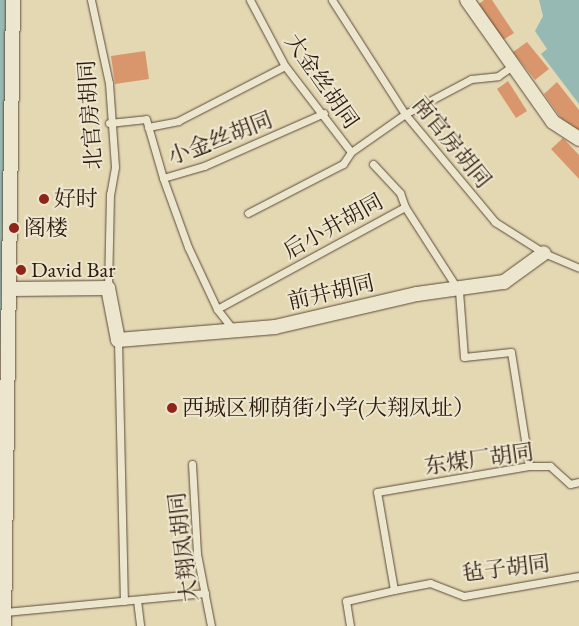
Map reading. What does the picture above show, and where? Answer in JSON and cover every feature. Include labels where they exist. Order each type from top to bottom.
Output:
[{"type":"street","points":[[4,619],[13,0]]},
{"type":"street","points":[[467,0],[511,67],[553,122],[579,139]]},
{"type":"street","name":"前井胡同","points":[[118,340],[231,327],[275,327],[417,294],[459,290],[504,282],[544,253]]},
{"type":"street","points":[[10,289],[108,288],[118,340]]},
{"type":"lane","name":"北官房胡同","points":[[91,0],[110,83],[109,123],[115,166],[110,194],[108,288]]},
{"type":"lane","name":"大金丝胡同","points":[[250,0],[285,66],[324,113],[351,152],[405,114],[471,79],[498,76],[511,67]]},
{"type":"lane","name":"南官房胡同","points":[[332,0],[405,114],[496,222],[544,253],[579,268]]},
{"type":"lane","points":[[148,127],[178,121],[285,66]]},
{"type":"lane","name":"小金丝胡同","points":[[109,123],[146,119],[163,178],[204,166],[324,113]]},
{"type":"lane","points":[[248,212],[343,164],[351,152]]},
{"type":"lane","points":[[373,164],[400,193],[405,207]]},
{"type":"lane","points":[[163,178],[188,247],[217,310],[231,327]]},
{"type":"lane","name":"后小井胡同","points":[[217,310],[405,207],[459,290]]},
{"type":"lane","points":[[459,290],[464,357],[511,352],[529,466]]},
{"type":"lane","points":[[118,340],[124,601]]},
{"type":"lane","name":"大翔凤胡同","points":[[192,464],[197,554],[211,626]]},
{"type":"lane","name":"东煤厂胡同","points":[[394,590],[377,492],[529,466],[550,466],[570,484],[579,482]]},
{"type":"lane","name":"毡子胡同","points":[[350,626],[346,601],[394,590],[430,583],[464,596],[579,576]]},
{"type":"lane","points":[[4,619],[124,601],[205,593]]},
{"type":"lane","points":[[138,600],[140,626]]},
{"type":"water","points":[[0,0],[7,0],[0,367]]},
{"type":"water","points":[[539,0],[579,0],[579,104],[541,54],[547,49],[535,31],[543,16]]},
{"type":"building","points":[[484,0],[492,0],[514,33],[503,40],[479,4]]},
{"type":"building","points":[[527,42],[549,69],[535,80],[513,52]]},
{"type":"building","points":[[145,51],[149,79],[115,84],[111,56]]},
{"type":"building","points":[[508,81],[527,111],[516,118],[497,89]]},
{"type":"building","points":[[557,82],[579,110],[579,130],[561,118],[544,94]]},
{"type":"building","points":[[563,138],[579,155],[579,179],[551,149]]},
{"type":"place","name":"好时","points":[[44,199]]},
{"type":"place","name":"阁楼","points":[[14,228]]},
{"type":"place","name":"David Bar","points":[[21,270]]},
{"type":"place","name":"西城区柳荫街小学(大翔凤址）","points":[[172,408]]}]
